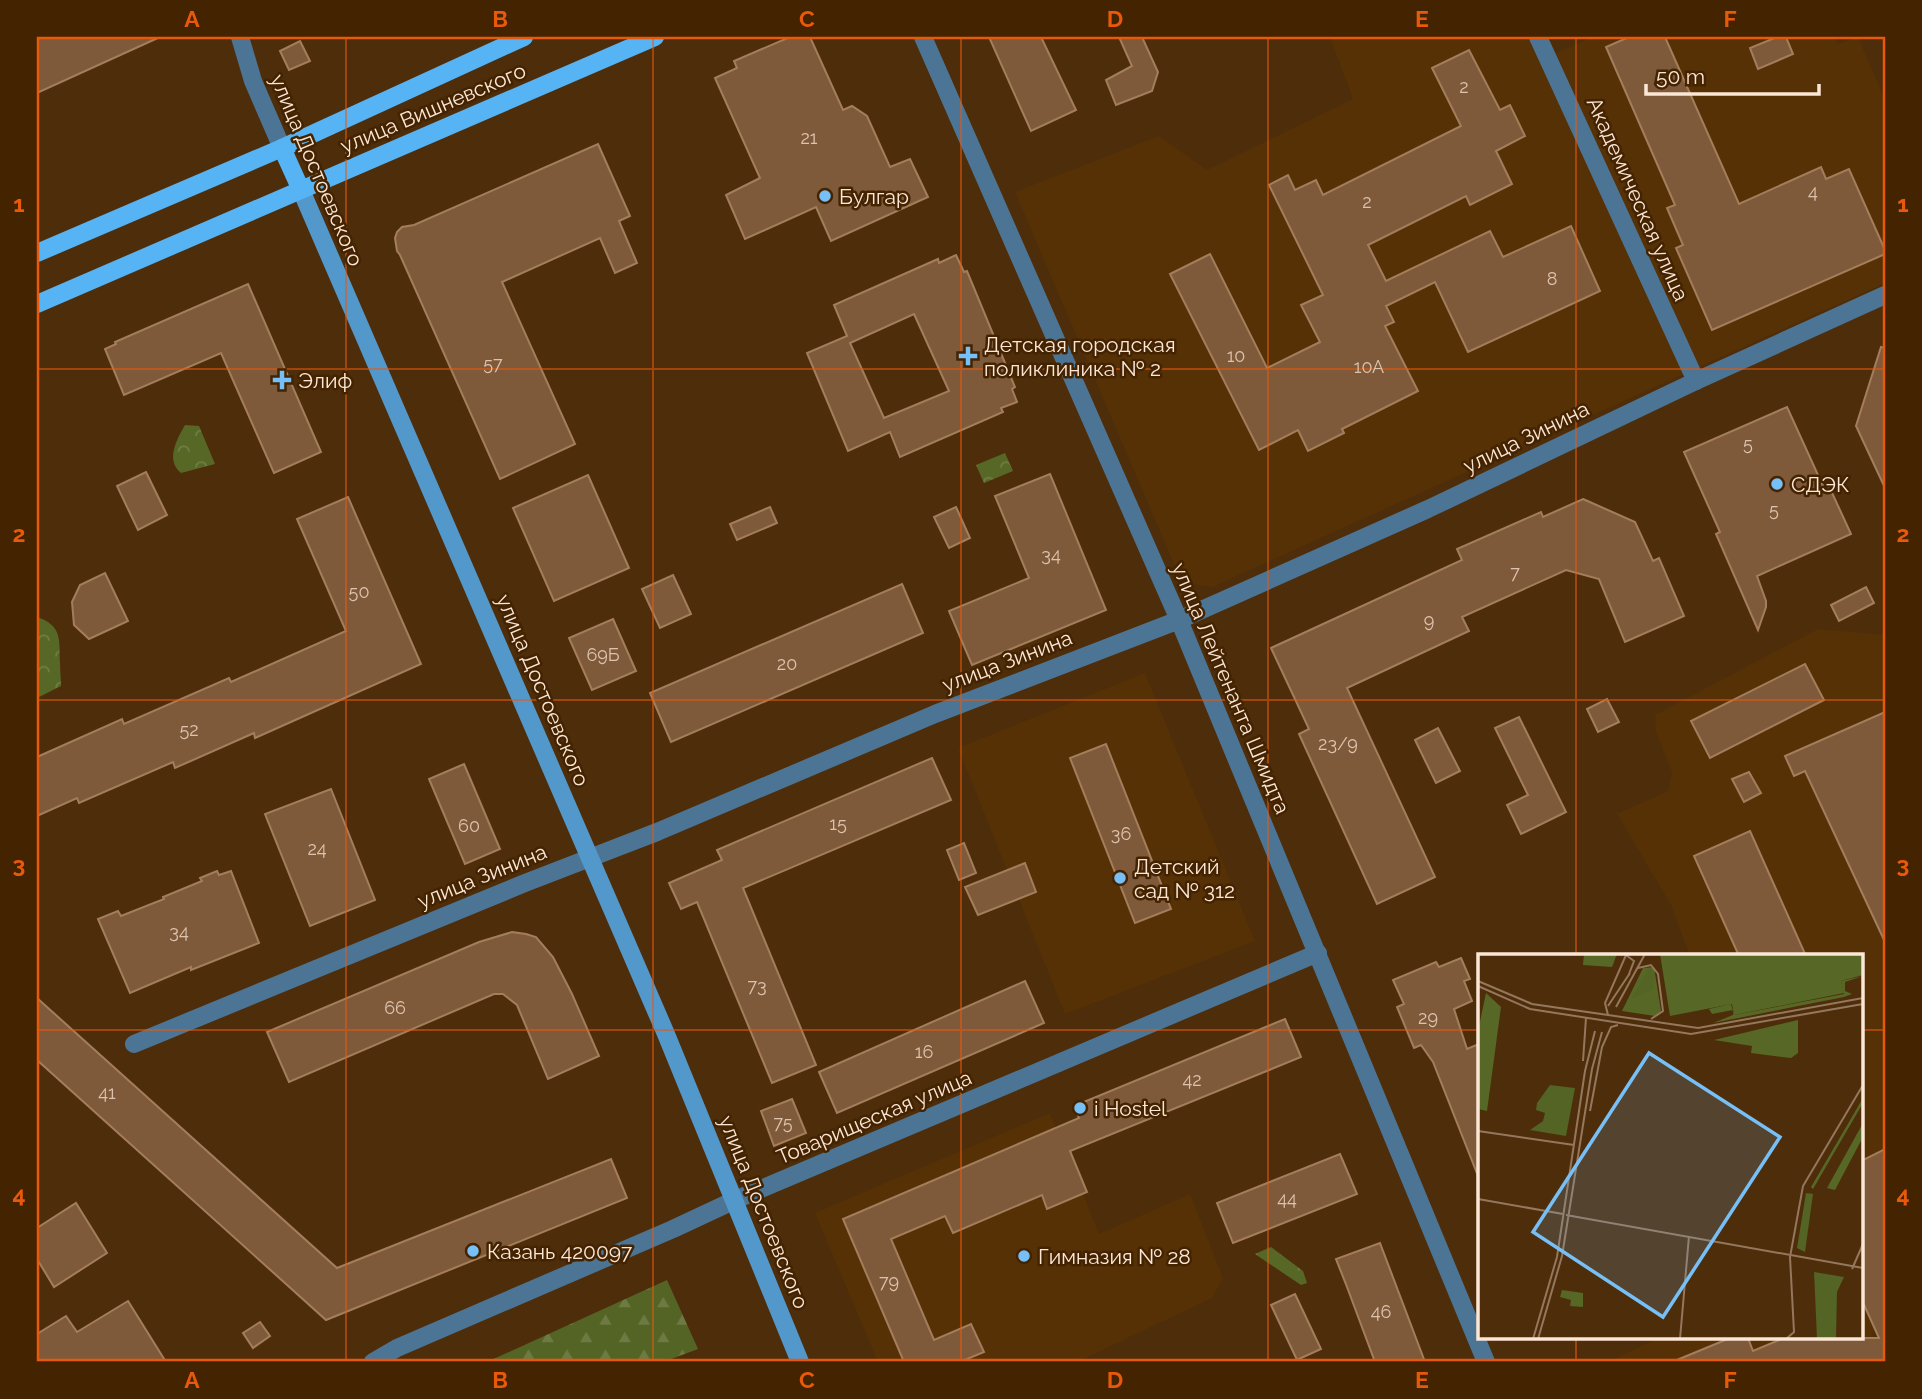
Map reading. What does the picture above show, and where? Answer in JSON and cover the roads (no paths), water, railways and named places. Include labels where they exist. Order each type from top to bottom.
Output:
[{"type":"main road","name":"улица Вишневского","points":[[37,253],[282,148],[524,37]]},
{"type":"main road","name":"улица Вишневского","points":[[37,304],[655,37]]},
{"type":"main road","name":"улица Достоевского","points":[[282,148],[590,857],[735,1200],[800,1362]]},
{"type":"street","name":"улица Достоевского","points":[[240,37],[253,81],[282,148]]},
{"type":"street","name":"улица Лейтенанта Шмидта","points":[[923,37],[1179,620],[1486,1362]]},
{"type":"street","name":"Академическая улица","points":[[1538,37],[1696,381]]},
{"type":"street","name":"улица Зинина","points":[[134,1044],[657,832],[935,714],[1179,620],[1428,509],[1696,381],[1885,295]]},
{"type":"street","name":"Товарищеская улица","points":[[373,1362],[397,1348],[735,1200],[1318,953]]},
{"type":"place","name":"Булгар","points":[[825,196]]},
{"type":"place","name":"Детская городская поликлиника № 2","points":[[968,356]]},
{"type":"place","name":"Элиф","points":[[282,380]]},
{"type":"place","name":"СДЭК","points":[[1777,484]]},
{"type":"place","name":"Детский сад № 312","points":[[1120,878]]},
{"type":"place","name":"i Hostel","points":[[1080,1108]]},
{"type":"place","name":"Казань 420097","points":[[473,1251]]},
{"type":"place","name":"Гимназия № 28","points":[[1024,1256]]}]
